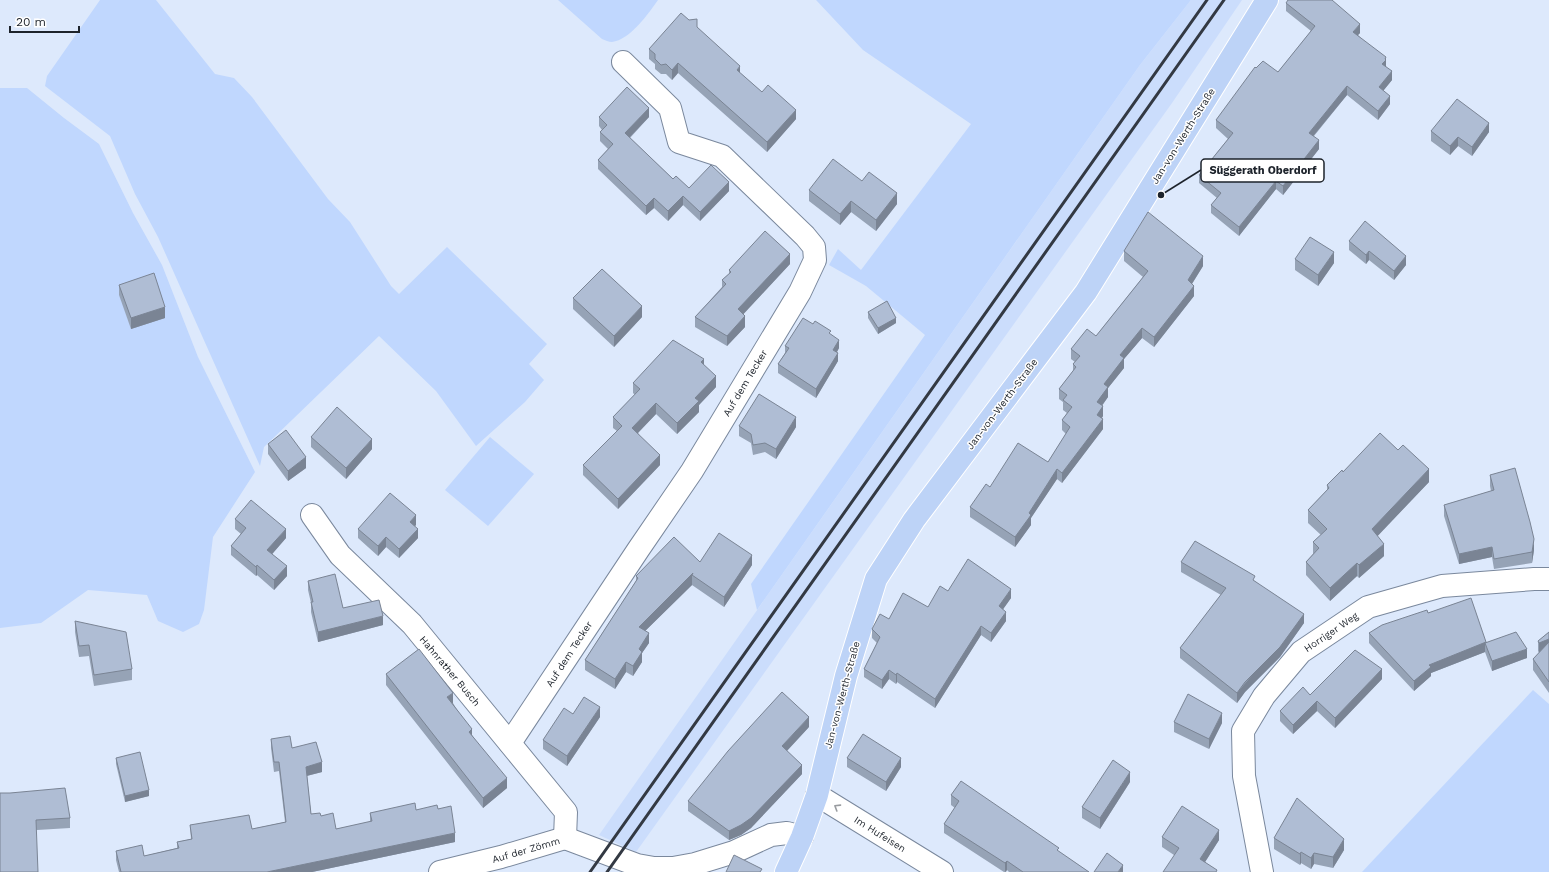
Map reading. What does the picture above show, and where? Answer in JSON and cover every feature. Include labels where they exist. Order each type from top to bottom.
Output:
[{"type":"main road","name":"Jan-von-Werth-Straße","points":[[786,872],[802,837],[817,795],[846,676],[876,579],[914,520],[1086,292],[1267,0]]},
{"type":"street","name":"Auf dem Tecker","points":[[510,743],[692,471],[800,292],[815,260],[814,247],[805,236],[722,156],[679,142],[670,108],[623,62]]},
{"type":"street","name":"Hahnrather Busch","points":[[312,515],[340,555],[412,624],[566,812],[565,838]]},
{"type":"street","name":"Horriger Weg","points":[[1262,872],[1244,776],[1243,731],[1264,696],[1301,652],[1368,607],[1442,586],[1549,579]]},
{"type":"street","name":"Im Hufeisen","points":[[817,795],[942,872]]},
{"type":"street","points":[[565,838],[637,865],[654,868],[673,868],[695,864],[734,852],[771,835],[787,834],[802,837]]},
{"type":"street","name":"Auf der Zömm","points":[[440,872],[501,857],[565,838]]},
{"type":"shaded area","points":[[100,0],[156,0],[215,74],[234,78],[252,97],[328,199],[350,222],[391,286],[399,294],[447,247],[547,344],[529,364],[544,380],[525,402],[476,446],[436,391],[379,336],[264,447],[260,466],[158,237],[135,194],[110,136],[45,86],[47,76]]},
{"type":"shaded area","points":[[558,0],[658,0],[632,32],[619,40],[612,42],[602,39]]},
{"type":"shaded area","points":[[816,0],[1191,0],[1140,65],[757,610],[751,584],[925,335],[866,286],[829,265],[838,249],[861,270],[971,124],[863,50]]},
{"type":"shaded area","points":[[1191,0],[1242,0],[1172,103],[636,852],[599,835],[1140,65]]},
{"type":"shaded area","points":[[0,88],[27,88],[99,144],[133,213],[162,265],[198,357],[255,472],[213,537],[204,610],[199,624],[183,632],[158,621],[147,595],[88,590],[41,623],[0,628]]},
{"type":"shaded area","points":[[490,437],[534,474],[488,526],[445,490]]},
{"type":"shaded area","points":[[1533,690],[1549,704],[1549,872],[1362,872]]},
{"type":"building","points":[[1288,0],[1332,0],[1360,24],[1353,32],[1386,57],[1386,60],[1382,64],[1392,71],[1379,87],[1390,96],[1378,111],[1347,86],[1309,133],[1319,140],[1283,186],[1276,181],[1239,227],[1211,205],[1221,193],[1199,175],[1233,133],[1216,120],[1255,67],[1256,68],[1263,61],[1278,72],[1315,26],[1286,3]]},
{"type":"building","points":[[681,13],[689,20],[697,19],[697,27],[740,66],[737,70],[762,92],[768,85],[796,110],[767,142],[678,63],[672,70],[666,64],[661,65],[655,59],[655,54],[649,49]]},
{"type":"building","points":[[627,87],[649,108],[625,133],[673,179],[676,176],[689,188],[711,165],[729,182],[700,212],[683,196],[668,211],[654,198],[646,206],[598,160],[613,144],[600,132],[607,125],[599,117]]},
{"type":"building","points":[[1457,99],[1489,123],[1472,147],[1458,137],[1450,146],[1431,131]]},
{"type":"building","points":[[833,159],[862,181],[869,172],[897,193],[876,220],[851,201],[840,214],[809,190]]},
{"type":"building","points":[[1148,212],[1203,256],[1188,280],[1194,286],[1154,337],[1142,328],[1120,355],[1124,358],[1104,384],[1108,387],[1097,402],[1103,406],[1097,415],[1103,419],[1062,473],[1057,469],[1029,513],[1031,515],[1015,537],[970,507],[986,484],[990,487],[1018,443],[1048,462],[1070,427],[1062,420],[1072,407],[1063,400],[1067,395],[1059,389],[1076,367],[1073,364],[1080,356],[1071,349],[1087,329],[1096,336],[1148,271],[1124,251]]},
{"type":"building","points":[[1365,221],[1406,256],[1394,271],[1369,251],[1366,255],[1349,241]]},
{"type":"building","points":[[765,231],[790,254],[738,309],[745,316],[727,336],[695,317],[726,284],[722,280],[731,272],[729,270]]},
{"type":"building","points":[[1310,237],[1334,252],[1318,275],[1295,259]]},
{"type":"building","points":[[602,269],[642,306],[614,336],[573,298]]},
{"type":"building","points":[[154,273],[165,307],[131,318],[119,285]]},
{"type":"building","points":[[887,301],[896,318],[878,328],[868,312]]},
{"type":"building","points":[[803,318],[813,324],[815,321],[831,331],[829,333],[839,340],[833,350],[838,353],[816,389],[778,364],[789,348],[785,346]]},
{"type":"building","points":[[673,340],[704,359],[701,362],[716,376],[695,398],[699,401],[677,423],[656,403],[632,428],[660,455],[618,499],[583,465],[622,426],[613,417],[640,389],[633,383]]},
{"type":"building","points":[[759,394],[796,417],[776,449],[765,443],[753,445],[751,434],[739,426]]},
{"type":"building","points":[[337,407],[372,439],[346,468],[311,437]]},
{"type":"building","points":[[286,430],[306,457],[288,471],[268,444]]},
{"type":"building","points":[[1380,433],[1398,450],[1403,445],[1429,469],[1372,529],[1384,544],[1359,565],[1357,563],[1330,588],[1306,562],[1319,548],[1313,542],[1327,529],[1308,510],[1329,488],[1327,485],[1342,470],[1343,472]]},
{"type":"building","points":[[1515,468],[1534,539],[1532,552],[1494,559],[1492,547],[1459,554],[1444,505],[1494,490],[1490,475]]},
{"type":"building","points":[[390,493],[416,515],[410,522],[418,529],[399,549],[386,537],[378,546],[358,529]]},
{"type":"building","points":[[251,500],[286,529],[267,550],[287,566],[274,580],[257,565],[256,567],[231,546],[246,528],[235,519]]},
{"type":"building","points":[[719,533],[752,555],[724,597],[692,575],[693,573],[639,627],[649,633],[639,649],[642,652],[633,666],[626,662],[615,679],[585,660],[638,578],[636,576],[674,537],[700,562]]},
{"type":"building","points":[[1195,541],[1255,576],[1253,580],[1304,614],[1280,647],[1245,682],[1237,693],[1180,648],[1226,588],[1181,562]]},
{"type":"building","points":[[968,559],[1011,589],[999,606],[1006,612],[991,633],[981,626],[935,699],[897,673],[896,675],[889,670],[882,680],[864,669],[880,637],[872,629],[880,614],[889,619],[903,593],[928,607],[940,586],[948,591]]},
{"type":"building","points":[[335,574],[343,608],[379,600],[383,616],[318,632],[308,581]]},
{"type":"building","points":[[1471,598],[1486,642],[1429,665],[1431,667],[1414,681],[1369,633],[1382,625],[1427,610],[1428,613]]},
{"type":"building","points":[[75,621],[126,632],[132,669],[94,675],[89,645],[79,646]]},
{"type":"building","points":[[1516,632],[1527,649],[1492,661],[1485,643]]},
{"type":"building","points":[[1549,632],[1549,639],[1539,643],[1538,641]]},
{"type":"building","points":[[1549,642],[1549,682],[1533,659]]},
{"type":"building","points":[[419,649],[453,693],[447,697],[472,729],[469,732],[507,778],[483,798],[386,674]]},
{"type":"building","points":[[1355,650],[1382,669],[1335,718],[1317,701],[1293,725],[1280,711],[1303,687],[1310,695]]},
{"type":"building","points":[[782,692],[809,717],[782,746],[802,765],[751,818],[729,831],[688,801],[728,751]]},
{"type":"building","points":[[1188,694],[1222,713],[1209,739],[1174,722]]},
{"type":"building","points":[[584,697],[600,707],[567,756],[543,740],[564,708],[573,714]]},
{"type":"building","points":[[863,734],[901,758],[886,782],[847,758]]},
{"type":"building","points":[[290,736],[292,748],[316,742],[322,762],[306,767],[311,814],[320,813],[321,816],[333,813],[336,829],[372,821],[370,813],[415,803],[416,810],[437,805],[438,809],[451,806],[455,833],[267,872],[121,872],[116,851],[142,845],[144,856],[179,848],[177,842],[192,839],[190,825],[249,815],[252,829],[286,822],[279,762],[274,762],[271,739]]},
{"type":"building","points":[[140,752],[149,790],[125,796],[116,758]]},
{"type":"building","points":[[1113,760],[1130,772],[1100,818],[1082,807]]},
{"type":"building","points":[[961,781],[1059,848],[1057,850],[1089,872],[1023,872],[1007,861],[1005,863],[944,824],[959,801],[951,795]]},
{"type":"building","points":[[65,788],[70,818],[36,820],[38,872],[0,872],[0,793]]},
{"type":"building","points":[[1297,798],[1344,839],[1333,857],[1314,853],[1311,858],[1301,852],[1300,854],[1274,838]]},
{"type":"building","points":[[1182,806],[1219,830],[1200,859],[1217,870],[1216,872],[1163,872],[1179,848],[1162,837]]},
{"type":"building","points":[[1107,853],[1123,865],[1118,872],[1094,872]]},
{"type":"building","points":[[734,855],[762,869],[760,872],[726,872]]},
{"type":"railway","points":[[590,872],[1207,0]]},
{"type":"railway","points":[[607,872],[1224,0]]},
{"type":"place","name":"Süggerath Oberdorf","points":[[1161,195]]}]
